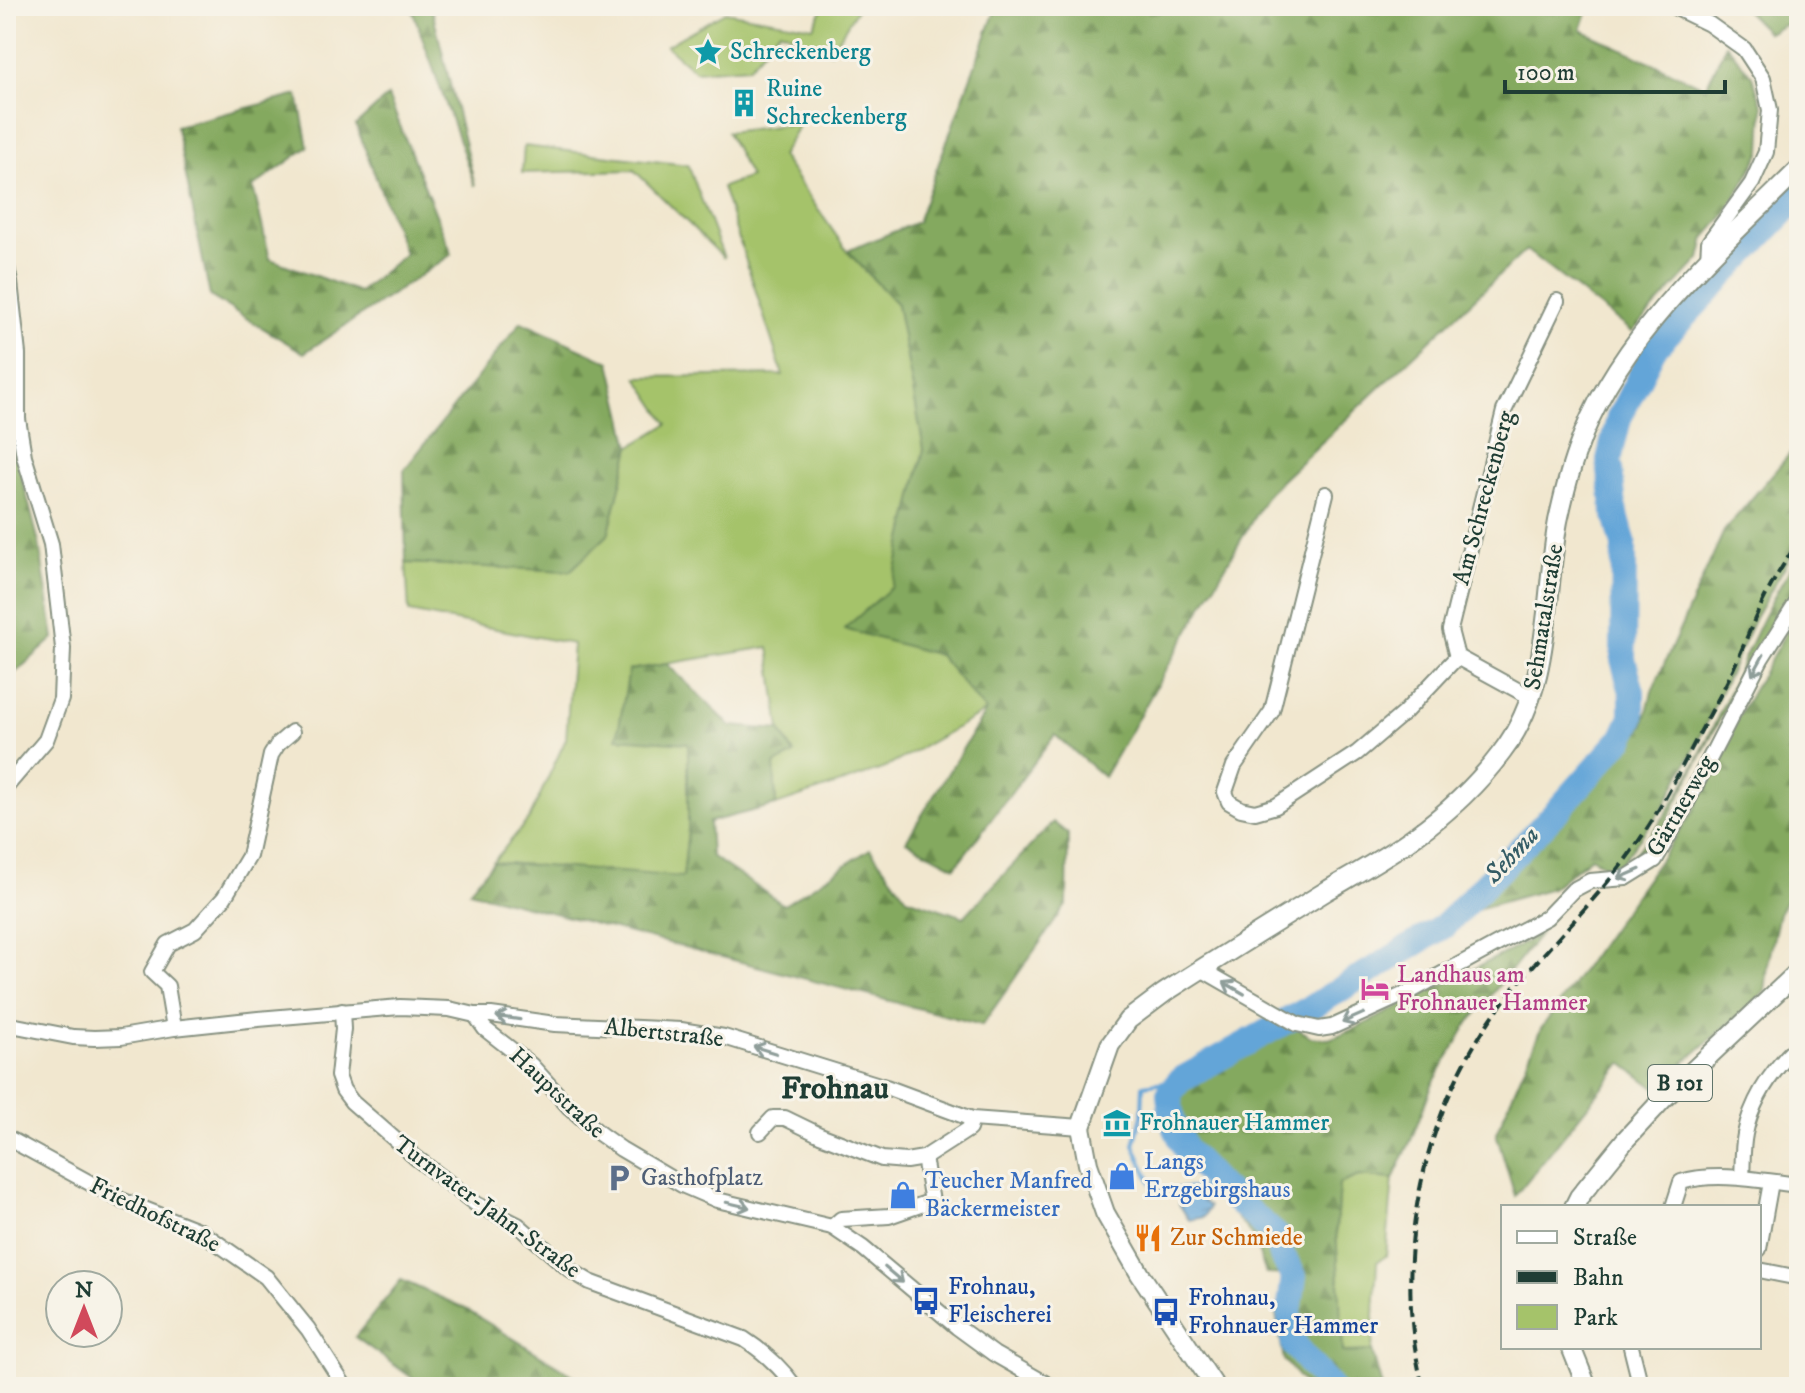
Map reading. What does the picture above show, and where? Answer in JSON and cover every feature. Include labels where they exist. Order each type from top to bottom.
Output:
[{"type":"main road","name":"Sehmatalstraße","points":[[1081,1127],[1110,1045],[1128,1020],[1201,969],[1415,837],[1461,798],[1502,753],[1518,729],[1532,698],[1545,631],[1558,521],[1577,450],[1601,396],[1641,333],[1799,169]]},
{"type":"main road","name":"B 101","points":[[1575,1205],[1626,1139],[1663,1099],[1799,971]]},
{"type":"main road","points":[[1081,1127],[1088,1164],[1105,1213],[1134,1265],[1215,1387]]},
{"type":"main road","points":[[1572,1349],[1587,1387]]},
{"type":"street","points":[[1672,6],[1709,24],[1744,49],[1763,78],[1770,110],[1766,152],[1752,183],[1709,242],[1708,260]]},
{"type":"street","points":[[6,262],[18,354],[18,419],[24,456],[51,544],[63,648],[61,699],[46,740],[6,787]]},
{"type":"street","name":"Am Schreckenberg","points":[[1457,657],[1450,630],[1504,411],[1557,301]]},
{"type":"street","points":[[1326,494],[1272,711],[1234,766],[1225,792],[1229,802],[1255,812],[1276,806],[1357,753],[1404,713],[1457,657],[1532,698]]},
{"type":"street","name":"Gärtnerweg","points":[[1201,969],[1297,1024],[1319,1029],[1332,1027],[1409,992],[1547,917],[1573,890],[1590,881],[1626,878],[1655,860],[1761,659],[1799,599]]},
{"type":"street","points":[[174,1028],[167,986],[152,972],[168,944],[195,930],[224,898],[249,856],[271,755],[292,732]]},
{"type":"street","points":[[6,1024],[94,1038],[400,1007],[449,1009],[475,1015]]},
{"type":"street","name":"Turnvater-Jahn-Straße","points":[[342,1011],[338,1076],[343,1090],[352,1102],[415,1157],[476,1204],[518,1225],[570,1270],[590,1282],[744,1339],[764,1352],[795,1387]]},
{"type":"street","name":"Albertstraße","points":[[475,1015],[555,1024],[681,1030],[724,1037],[886,1087],[972,1119],[1081,1127]]},
{"type":"street","name":"Hauptstraße","points":[[475,1015],[485,1029],[531,1065],[569,1107],[636,1159],[682,1185],[717,1200],[832,1227],[863,1248],[994,1354],[1052,1387]]},
{"type":"street","points":[[1742,1178],[1745,1133],[1756,1100],[1769,1076],[1799,1044]]},
{"type":"street","points":[[760,1132],[773,1118],[785,1118],[820,1135],[894,1161],[924,1158],[969,1129],[972,1119]]},
{"type":"street","name":"Friedhofstraße","points":[[6,1137],[121,1200],[200,1231],[266,1277],[308,1329],[345,1387]]},
{"type":"street","points":[[832,1227],[841,1219],[889,1216],[932,1201],[924,1158]]},
{"type":"street","points":[[1674,1205],[1681,1182],[1695,1178],[1742,1178],[1799,1185]]},
{"type":"street","points":[[1761,1238],[1771,1182]]},
{"type":"street","points":[[1761,1270],[1799,1278]]},
{"type":"street","points":[[1632,1349],[1641,1387]]},
{"type":"green space","points":[[411,6],[431,6],[475,186]]},
{"type":"green space","points":[[824,6],[859,6],[830,52],[780,30],[749,67],[695,71],[666,46],[725,12],[813,27]]},
{"type":"green space","points":[[997,6],[1589,6],[1581,30],[1706,88],[1726,44],[1752,76],[1763,107],[1761,152],[1725,215],[1705,238],[1700,259],[1632,332],[1526,250],[1268,493],[1104,777],[1055,735],[955,867],[906,841],[986,711],[939,655],[844,629],[892,587],[924,449],[897,304],[847,251],[917,222]]},
{"type":"green space","points":[[1741,6],[1799,6],[1799,18],[1768,33]]},
{"type":"green space","points":[[298,95],[308,147],[253,187],[270,259],[359,292],[405,254],[356,125],[388,96],[452,254],[304,353],[210,296],[176,126]]},
{"type":"green space","points":[[800,123],[781,156],[847,251],[897,304],[924,449],[892,588],[845,628],[939,655],[986,711],[885,768],[776,805],[774,764],[794,753],[780,730],[769,647],[629,670],[688,742],[688,830],[683,878],[493,862],[529,819],[566,739],[573,644],[409,612],[406,563],[570,571],[608,535],[630,447],[668,424],[637,377],[783,375],[722,187],[750,177],[727,132]]},
{"type":"green space","points":[[524,146],[688,165],[724,258],[634,170],[522,173]]},
{"type":"green space","points":[[521,322],[610,362],[630,447],[608,535],[570,571],[406,563],[404,470]]},
{"type":"green space","points":[[6,399],[12,439],[39,543],[54,638],[6,681]]},
{"type":"green space","points":[[1799,443],[1799,542],[1755,618],[1665,805],[1614,872],[1591,857],[1552,888],[1466,912],[1444,913],[1530,848],[1582,787],[1623,751],[1644,724],[1652,691],[1724,531]]},
{"type":"green space","points":[[1799,555],[1799,590],[1793,595],[1719,721],[1645,864],[1620,871],[1665,816],[1688,777],[1780,585]]},
{"type":"green space","points":[[1799,609],[1799,880],[1779,913],[1765,992],[1655,1088],[1622,1063],[1515,1196],[1496,1133],[1541,1029],[1694,811],[1726,738]]},
{"type":"green space","points":[[667,664],[731,726],[780,730],[794,754],[774,765],[776,805],[709,822],[711,856],[784,905],[870,849],[907,898],[964,917],[1053,822],[1068,834],[1067,904],[982,1025],[469,891],[493,862],[683,877],[688,829],[688,743],[617,738],[629,670]]},
{"type":"green space","points":[[1541,933],[1467,1025],[1432,1085],[1393,1179],[1359,1176],[1339,1184],[1336,1230],[1343,1352],[1372,1351],[1382,1387],[1307,1387],[1284,1360],[1275,1308],[1300,1297],[1301,1275],[1266,1274],[1253,1236],[1179,1151],[1164,1121],[1177,1115],[1185,1086],[1291,1023],[1310,1037],[1329,1039],[1359,1027]]},
{"type":"green space","points":[[1359,1176],[1393,1179],[1386,1256],[1377,1262],[1372,1351],[1343,1353],[1336,1230],[1339,1184]]},
{"type":"green space","points":[[401,1280],[462,1307],[592,1387],[425,1387],[355,1337]]},
{"type":"water","points":[[1183,1195],[1199,1196],[1209,1207],[1204,1217],[1189,1220],[1179,1204]]},
{"type":"waterway","name":"Sehma","points":[[1330,1387],[1294,1345],[1289,1312],[1294,1276],[1282,1256],[1276,1235],[1222,1188],[1186,1150],[1172,1120],[1169,1094],[1180,1080],[1310,1008],[1444,926],[1557,811],[1623,737],[1632,717],[1632,692],[1623,659],[1624,545],[1614,508],[1609,460],[1619,418],[1654,348],[1799,196]]},
{"type":"waterway","points":[[1180,1080],[1143,1085],[1142,1115],[1134,1145],[1154,1189],[1222,1188]]},
{"type":"railway","points":[[1423,1387],[1414,1338],[1410,1288],[1413,1237],[1421,1186],[1434,1136],[1452,1088],[1475,1043],[1503,1002],[1595,897],[1653,819],[1726,684],[1766,595],[1799,541]]},
{"type":"place","name":"Schreckenberg","points":[[708,52]]},
{"type":"place","name":"Ruine Schreckenberg","points":[[744,103]]},
{"type":"place","name":"Landhaus am Frohnauer Hammer","points":[[1375,989]]},
{"type":"place","name":"Frohnauer Hammer","points":[[1117,1123]]},
{"type":"place","name":"Langs Erzgebirgshaus","points":[[1122,1176]]},
{"type":"place","name":"Gasthofplatz","points":[[619,1178]]},
{"type":"place","name":"Teucher Manfred Bäckermeister","points":[[903,1195]]},
{"type":"place","name":"Zur Schmiede","points":[[1148,1238]]},
{"type":"place","name":"Frohnau, Fleischerei","points":[[926,1301]]},
{"type":"place","name":"Frohnau, Frohnauer Hammer","points":[[1166,1312]]},
{"type":"district","name":"Frohnau","points":[[835,1089]]}]
